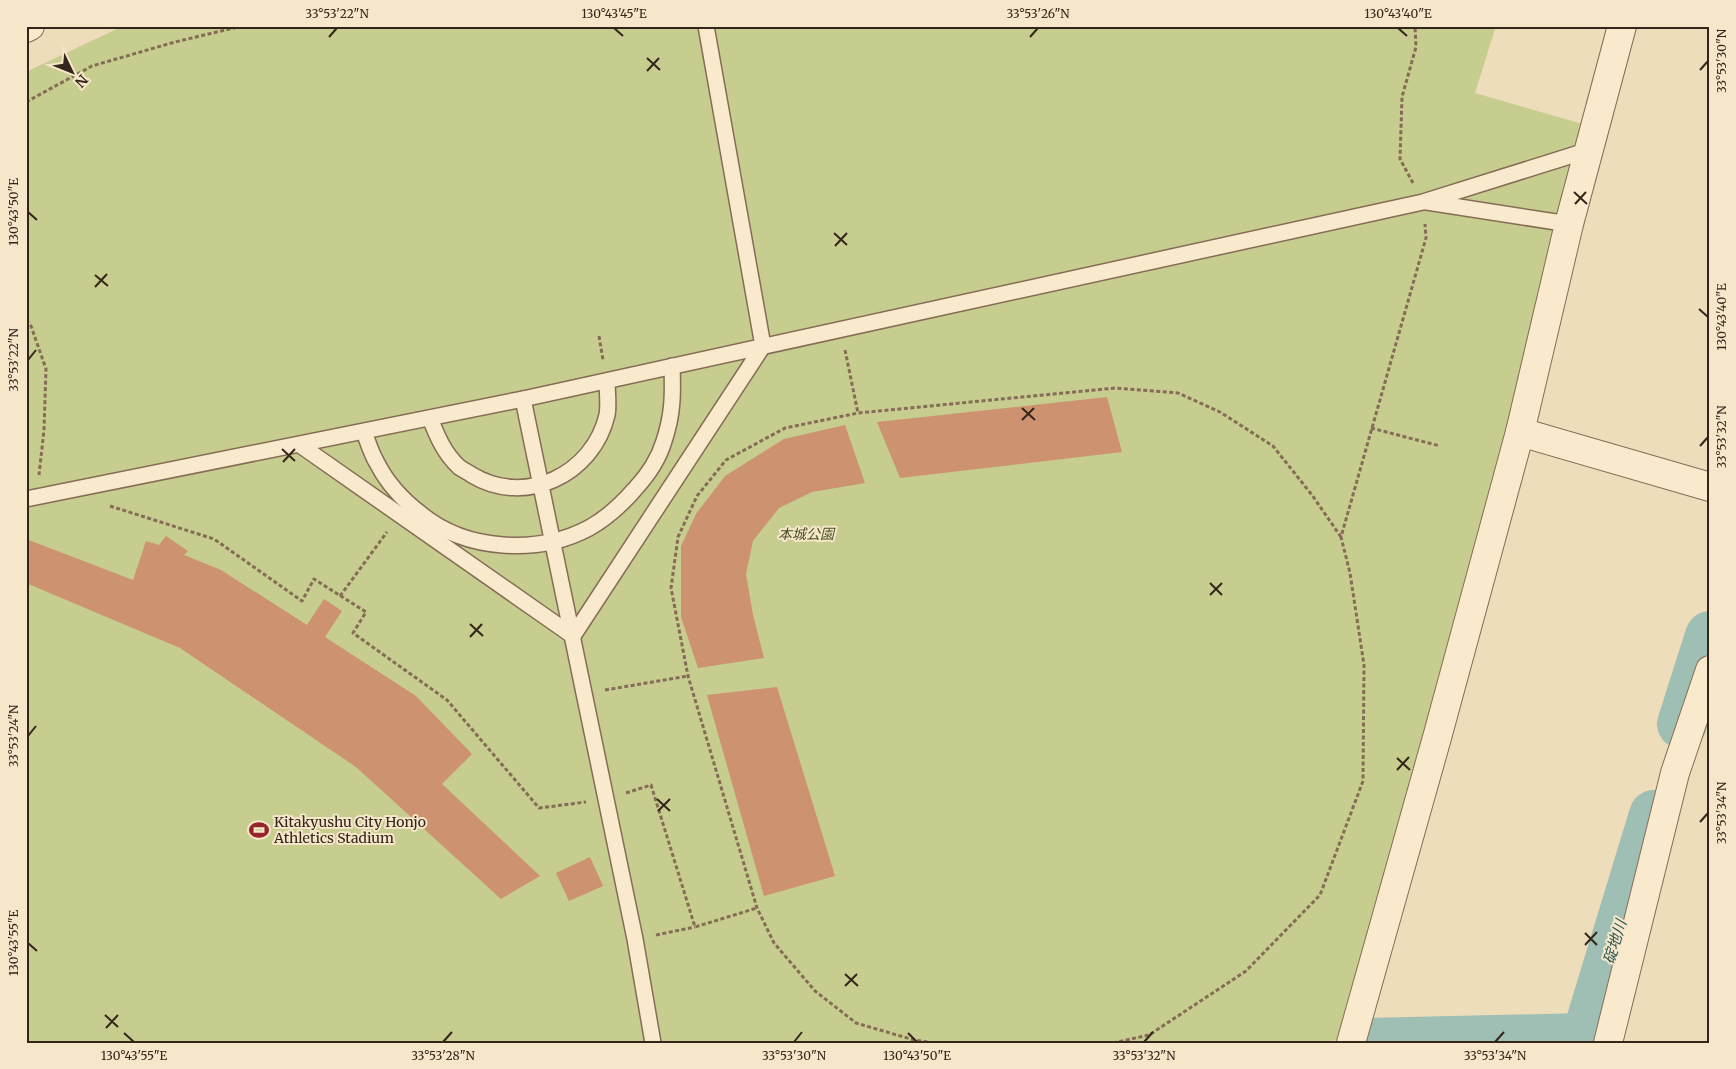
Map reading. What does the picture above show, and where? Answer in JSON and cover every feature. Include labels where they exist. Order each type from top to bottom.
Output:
[{"type":"street","points":[[26,28],[30,26]]},
{"type":"street","points":[[1351,1043],[1520,432],[1569,224],[1622,26]]},
{"type":"street","points":[[1520,432],[1710,487]]},
{"type":"street","points":[[1608,1043],[1675,773],[1710,670]]},
{"type":"lane","points":[[573,636],[763,346],[706,26]]},
{"type":"lane","points":[[32,498],[523,399],[1423,202],[1589,150]]},
{"type":"lane","points":[[1423,202],[1569,224]]},
{"type":"lane","points":[[364,432],[377,463],[396,492],[422,515],[452,533],[484,543],[519,546],[553,542],[589,528],[621,506],[646,476],[664,442],[673,405],[672,366]]},
{"type":"lane","points":[[430,418],[441,445],[460,467],[484,482],[513,489],[542,486],[572,471],[595,446],[607,414],[607,381]]},
{"type":"lane","points":[[523,399],[635,939],[653,1043]]},
{"type":"lane","points":[[300,444],[573,636]]},
{"type":"path","points":[[26,102],[92,66],[175,42],[242,26]]},
{"type":"path","points":[[1340,538],[1426,238],[1423,202],[1400,159],[1402,96],[1416,47],[1415,26]]},
{"type":"path","points":[[26,320],[31,326],[46,369],[44,430],[32,498]]},
{"type":"path","points":[[841,330],[858,413]]},
{"type":"path","points":[[934,1043],[914,1040],[856,1023],[815,992],[774,943],[757,908],[688,676],[671,588],[678,536],[697,496],[726,460],[785,428],[858,413],[1115,388],[1178,393],[1220,412],[1273,446],[1312,495],[1340,538],[1350,573],[1364,666],[1363,782],[1320,895],[1246,971],[1149,1035],[1113,1043]]},
{"type":"path","points":[[1372,428],[1440,446]]},
{"type":"path","points":[[67,492],[214,539],[302,601],[314,579],[366,612],[353,633],[447,700],[539,808],[606,800],[651,785],[694,927]]},
{"type":"path","points":[[340,596],[399,514]]},
{"type":"path","points":[[584,694],[688,676]]},
{"type":"path","points":[[635,939],[694,927],[757,908]]},
{"type":"green space","name":"本城公園","points":[[123,26],[1496,26],[1475,93],[1586,125],[1509,429],[1345,1039],[1317,1043],[26,1043],[26,72]]},
{"type":"building","points":[[1107,397],[1122,452],[900,478],[877,422]]},
{"type":"building","points":[[845,425],[865,483],[812,492],[779,508],[753,541],[746,574],[753,615],[764,658],[698,668],[681,617],[681,546],[696,514],[725,476],[784,439]]},
{"type":"building","points":[[166,536],[188,551],[184,555],[221,570],[307,625],[324,599],[342,611],[325,637],[416,696],[472,754],[442,784],[540,876],[501,899],[356,767],[180,648],[26,583],[26,539],[133,580],[146,541],[159,545]]},
{"type":"building","points":[[777,687],[835,876],[764,896],[707,695]]},
{"type":"building","points":[[590,857],[603,886],[569,901],[556,873]]},
{"type":"waterway","name":"碇地川","points":[[1682,724],[1710,636]]},
{"type":"waterway","name":"碇地川","points":[[1366,1043],[1586,1038],[1654,815]]},
{"type":"place","name":"Kitakyushu City Honjo Athletics Stadium","points":[[259,830]]}]
